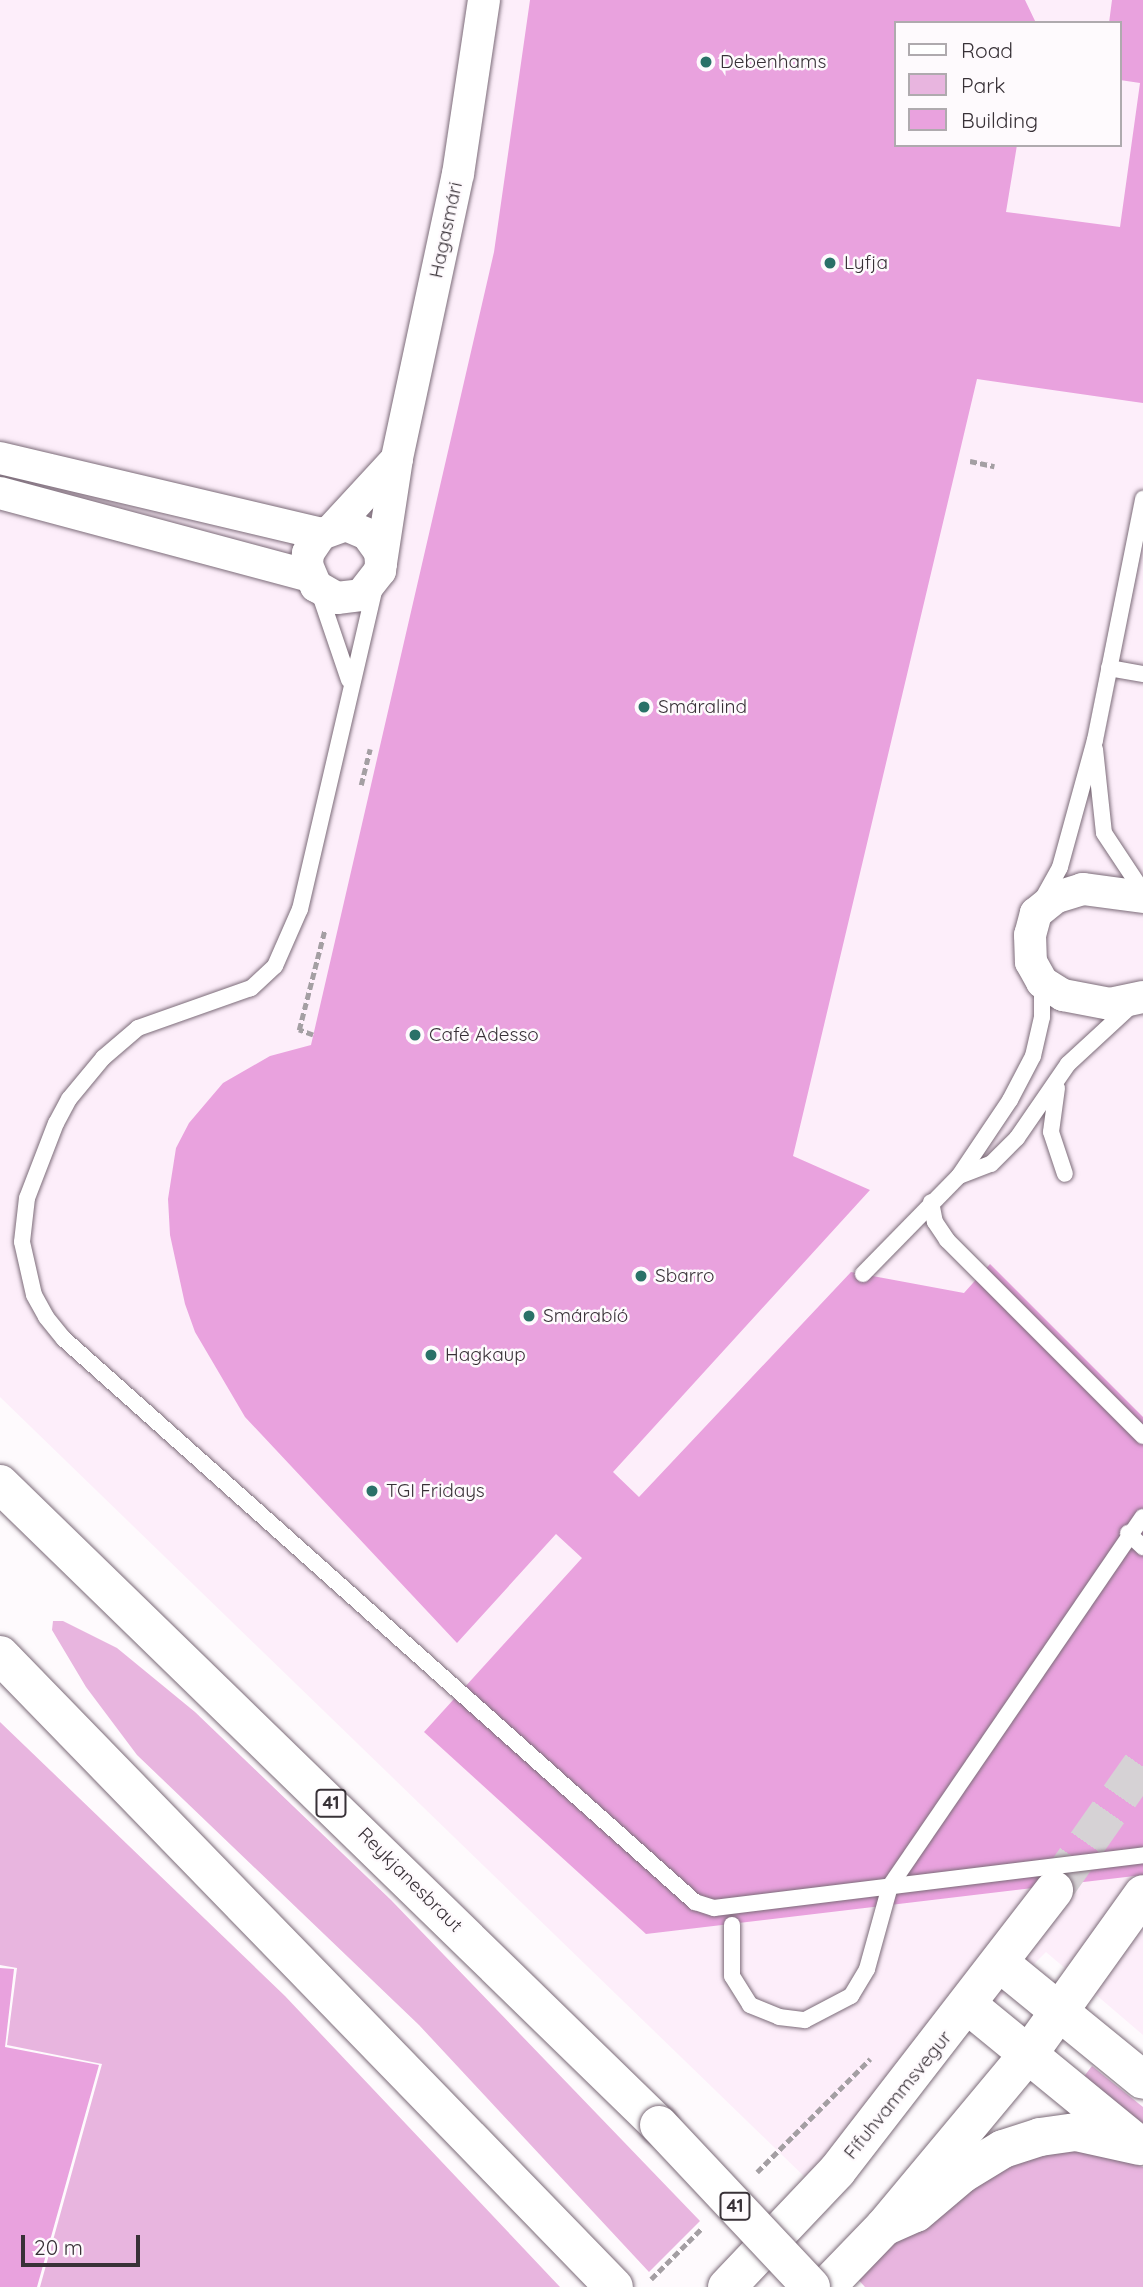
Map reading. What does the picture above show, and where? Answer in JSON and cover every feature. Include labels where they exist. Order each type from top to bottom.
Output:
[{"type":"main road","name":"Reykjanesbraut","points":[[0,1484],[659,2125],[811,2287]]},
{"type":"main road","points":[[0,1655],[614,2287]]},
{"type":"main road","name":"Fífuhvammsvegur","points":[[727,2287],[837,2171],[970,2006],[1054,1890]]},
{"type":"main road","points":[[826,2287],[884,2227],[1030,2052],[1143,1894]]},
{"type":"main road","points":[[1001,1964],[1143,2080]]},
{"type":"main road","points":[[970,2006],[1030,2052],[1141,2147]]},
{"type":"main road","points":[[884,2227],[916,2213],[962,2174],[1003,2149],[1027,2141],[1076,2132],[1141,2147]]},
{"type":"street","name":"Hagasmári","points":[[379,571],[397,457],[458,174],[484,0]]},
{"type":"street","name":"Hagasmári","points":[[313,581],[308,553],[397,457]]},
{"type":"street","points":[[0,458],[328,530],[358,528],[367,534],[380,552],[379,571],[370,588],[349,598],[337,598],[313,581],[0,493]]},
{"type":"street","points":[[1141,997],[1110,1004],[1087,1002],[1042,982],[1031,962],[1030,935],[1036,913],[1056,897],[1083,889],[1143,897]]},
{"type":"lane","points":[[1036,913],[1060,867],[1095,740],[1143,499]]},
{"type":"lane","points":[[379,571],[350,682],[300,909],[287,944],[275,966],[251,988],[138,1028],[103,1058],[69,1099],[27,1198],[22,1242],[34,1295],[64,1339],[462,1697],[695,1902],[714,1908],[1143,1855]]},
{"type":"lane","points":[[313,581],[350,682]]},
{"type":"lane","points":[[1109,668],[1143,674]]},
{"type":"lane","points":[[1095,740],[1104,832],[1143,892]]},
{"type":"lane","points":[[863,1274],[959,1176],[1010,1100],[1032,1056],[1042,1017],[1042,982]]},
{"type":"lane","points":[[959,1176],[991,1164],[1017,1138],[1068,1064],[1141,997]]},
{"type":"lane","points":[[1065,1174],[1054,1150],[1050,1118],[1068,1064]]},
{"type":"lane","points":[[931,1202],[935,1222],[947,1240],[1143,1436]]},
{"type":"lane","points":[[732,1925],[732,1976],[750,2005],[779,2017],[805,2020],[851,1996],[867,1969],[890,1886],[1128,1532],[1143,1517]]},
{"type":"lane","points":[[1128,1532],[1143,1547]]},
{"type":"path","points":[[970,461],[994,466]]},
{"type":"path","points":[[749,2181],[873,2056]]},
{"type":"path","points":[[643,2287],[710,2220]]},
{"type":"shaded area","points":[[0,0],[1143,0],[1143,2035],[1046,1952],[813,2185],[0,1397]]},
{"type":"green space","points":[[53,1621],[63,1621],[117,1648],[195,1712],[391,1900],[700,2221],[649,2272],[419,2025],[137,1755],[86,1687],[52,1630]]},
{"type":"green space","points":[[0,1722],[285,1996],[560,2287],[40,2287],[102,2064],[7,2045],[17,1968],[0,1965]]},
{"type":"green space","points":[[1092,2066],[1143,2107],[1143,2132],[1082,2079]]},
{"type":"green space","points":[[1089,2148],[1143,2167],[1143,2287],[865,2287],[854,2275],[959,2190],[1003,2163]]},
{"type":"building","name":"Smáralind","points":[[530,0],[1025,0],[1035,21],[894,21],[894,147],[1017,147],[1006,212],[1120,227],[1140,83],[1122,80],[1122,21],[1109,21],[1112,0],[1143,0],[1143,403],[977,379],[793,1156],[870,1190],[613,1472],[639,1497],[851,1272],[964,1293],[990,1264],[1143,1417],[1143,1875],[646,1934],[424,1732],[582,1558],[556,1534],[457,1643],[245,1417],[195,1332],[185,1304],[170,1235],[168,1199],[176,1148],[189,1123],[223,1083],[270,1056],[311,1045],[494,252]]},
{"type":"building","points":[[0,1968],[14,1969],[5,2047],[99,2065],[37,2287],[0,2287]]},
{"type":"tunnel","points":[[1054,1890],[1143,1763]]},
{"type":"place","name":"Debenhams","points":[[706,62]]},
{"type":"place","name":"Lyfja","points":[[830,263]]},
{"type":"place","name":"Smáralind","points":[[644,707]]},
{"type":"place","name":"Café Adesso","points":[[415,1035]]},
{"type":"place","name":"Sbarro","points":[[641,1276]]},
{"type":"place","name":"Smárabíó","points":[[529,1316]]},
{"type":"place","name":"Hagkaup","points":[[431,1355]]},
{"type":"place","name":"TGI Fridays","points":[[372,1491]]}]
